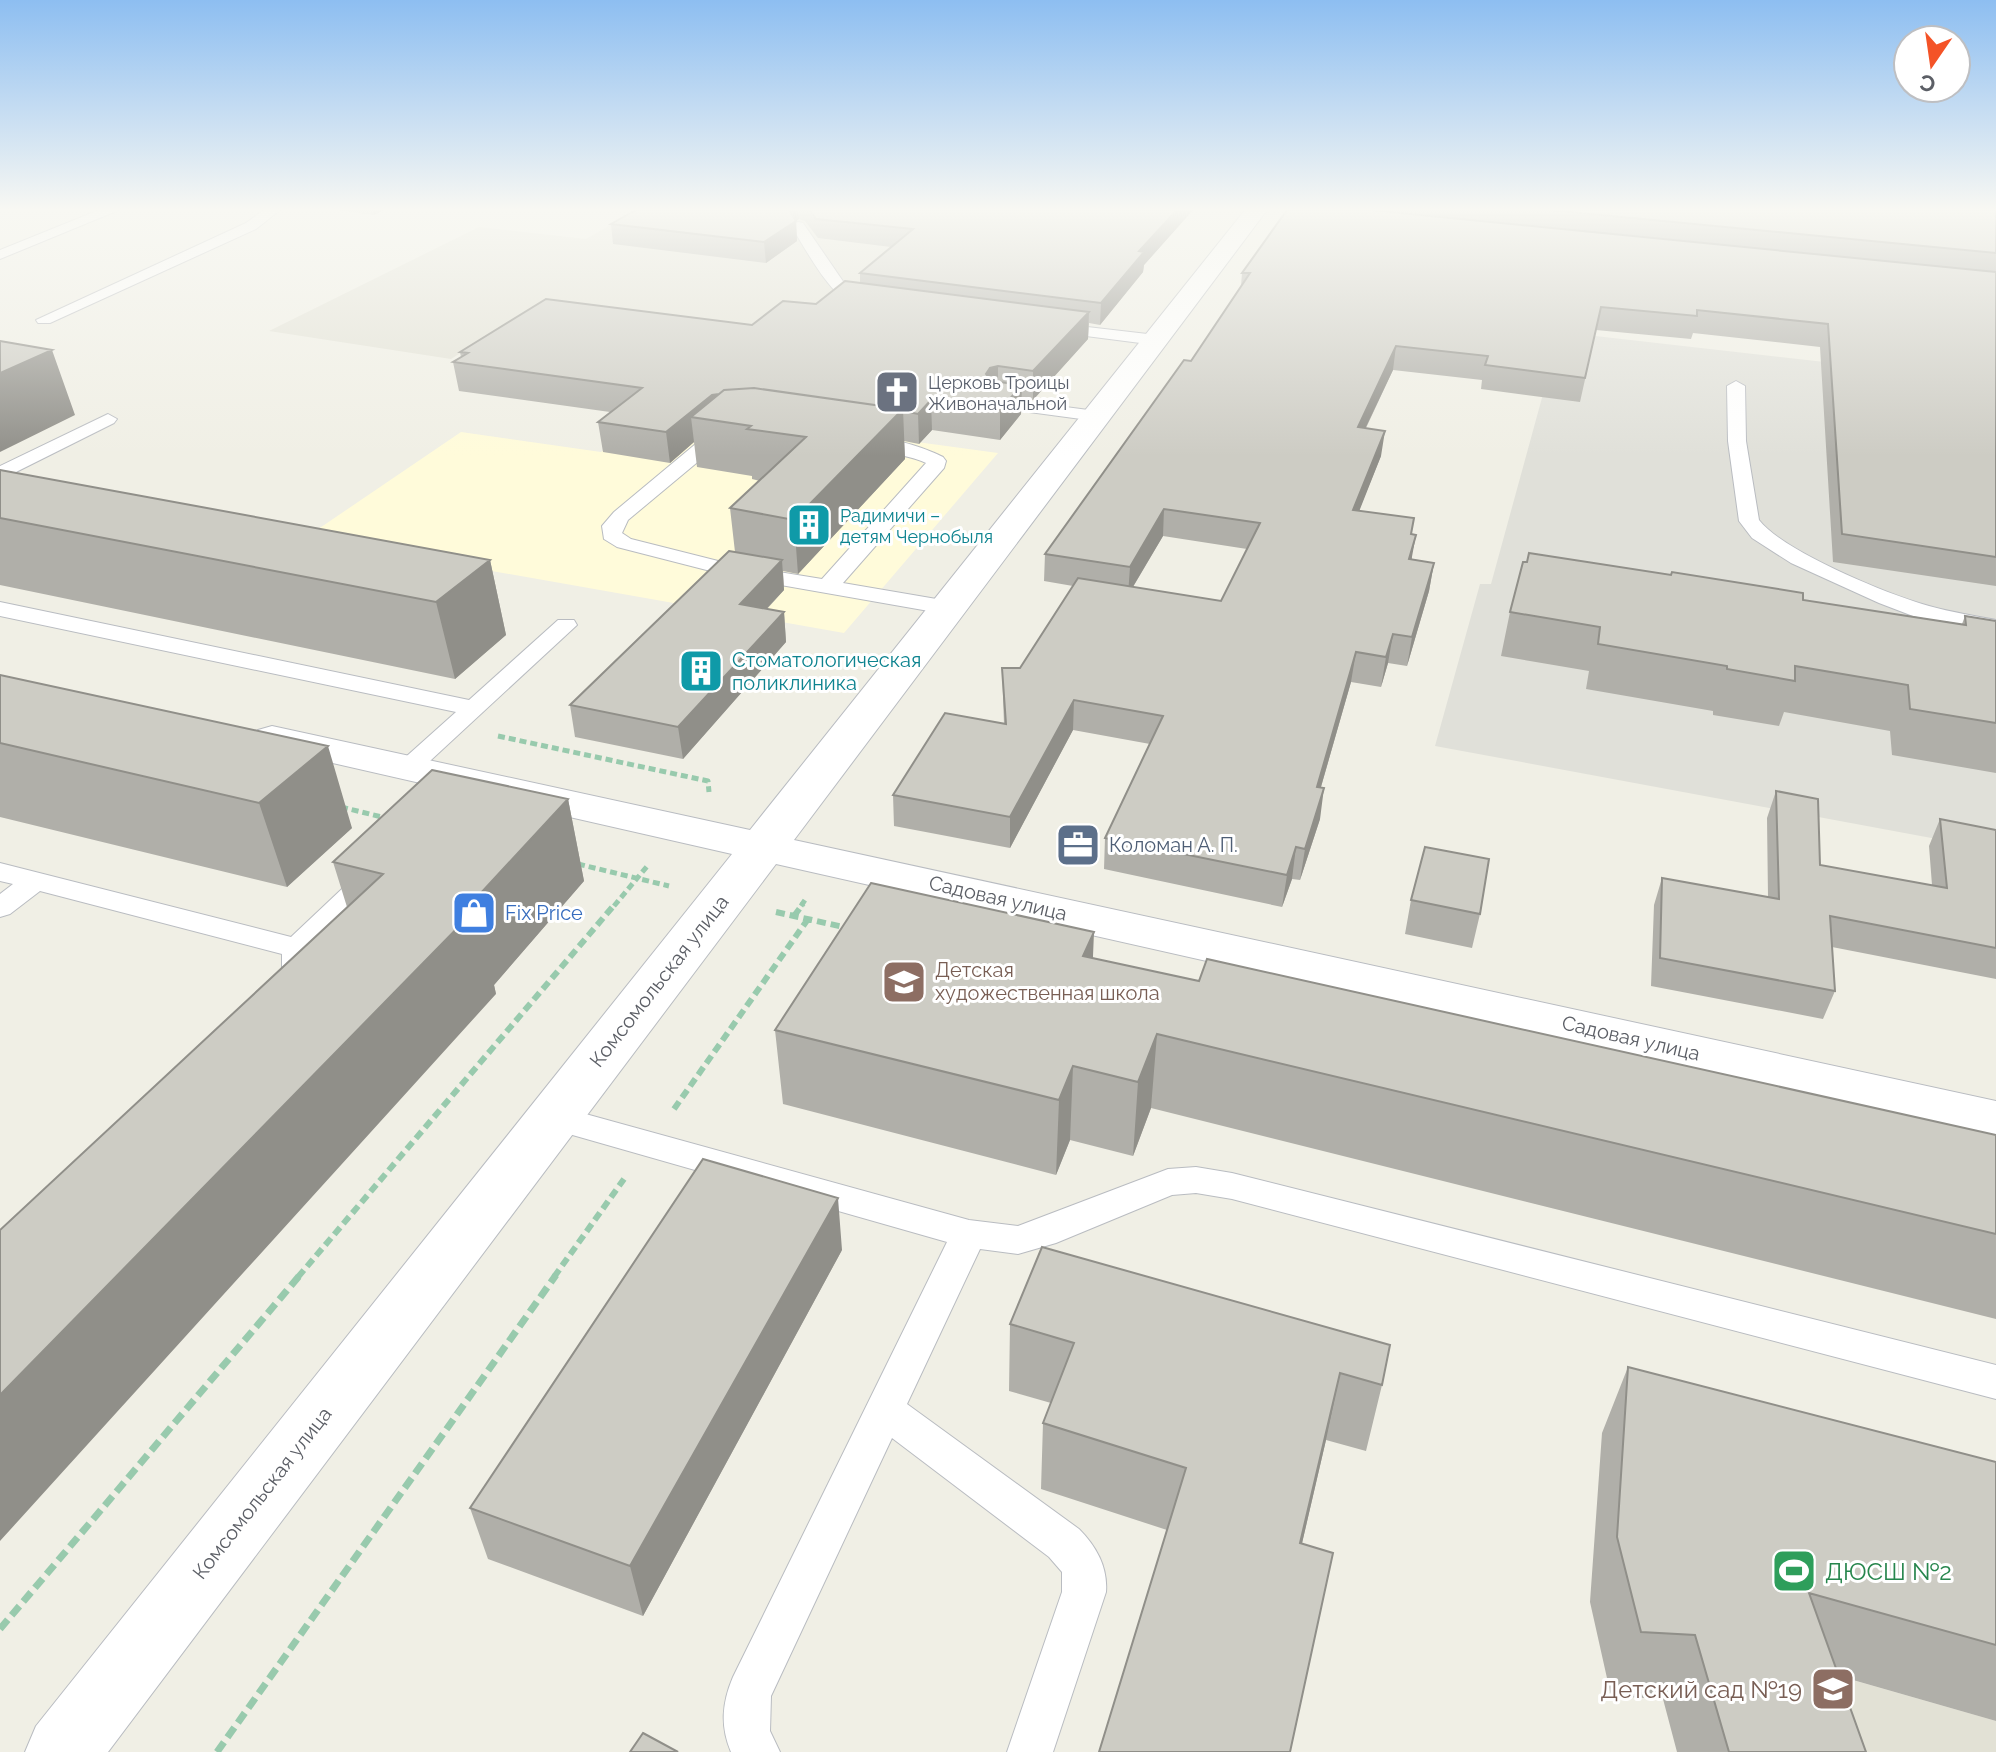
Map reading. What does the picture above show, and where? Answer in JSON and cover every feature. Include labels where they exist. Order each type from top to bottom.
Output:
[{"type":"street","name":"Комсомольская улица","points":[[62,1752],[946,607],[1195,292]]},
{"type":"street","name":"Садовая улица","points":[[227,728],[1996,1120]]},
{"type":"lane","points":[[44,320],[106,292]]},
{"type":"lane","points":[[842,292],[852,301],[891,308]]},
{"type":"lane","points":[[1029,325],[1156,340]]},
{"type":"lane","points":[[1736,386],[1737,441],[1749,521],[1759,534],[1798,559],[1887,598],[1921,611],[1996,627]]},
{"type":"lane","points":[[998,403],[1096,416]]},
{"type":"lane","points":[[0,474],[108,419]]},
{"type":"lane","points":[[748,428],[723,431],[713,438],[621,516],[612,526],[611,535],[624,543],[696,562],[946,607]]},
{"type":"lane","points":[[827,587],[934,468],[936,461],[915,450],[853,441]]},
{"type":"lane","points":[[0,609],[474,708]]},
{"type":"lane","points":[[408,768],[566,625]]},
{"type":"lane","points":[[424,827],[472,782]]},
{"type":"lane","points":[[270,1011],[297,978],[297,948],[390,860]]},
{"type":"lane","points":[[0,872],[297,948]]},
{"type":"lane","points":[[0,908],[35,881]]},
{"type":"lane","points":[[553,1117],[969,1234],[1018,1240],[1043,1233],[1168,1182],[1196,1180],[1232,1186],[1996,1382]]},
{"type":"lane","points":[[757,1752],[749,1743],[745,1718],[749,1693],[969,1234]]},
{"type":"lane","points":[[885,1410],[1080,1558],[1086,1578],[1084,1592],[1030,1752]]},
{"type":"path","points":[[333,805],[424,827]]},
{"type":"path","points":[[0,1629],[637,879],[576,864]]},
{"type":"path","points":[[794,916],[854,930]]},
{"type":"path","points":[[217,1752],[808,919]]},
{"type":"shaded area","points":[[348,292],[845,292],[751,336],[531,309],[451,359],[269,331]]},
{"type":"shaded area","points":[[1560,332],[1949,376],[1996,410],[1996,850],[1435,746],[1480,584],[1491,584]]},
{"type":"shaded area","points":[[659,407],[998,453],[844,633],[305,538],[461,432],[601,452]]},
{"type":"shaded area","name":"Детский сад №19","points":[[1772,1657],[1996,1721],[1996,1752],[1803,1752]]},
{"type":"building","points":[[831,292],[930,292],[1089,312],[1033,371],[998,366],[990,368],[986,374],[992,381],[1022,385],[1000,410],[931,400],[918,414],[903,409],[754,388],[724,390],[712,395],[666,432],[598,422],[642,388],[453,362],[468,353],[460,352],[546,299],[752,325],[783,301],[816,304]]},
{"type":"building","points":[[1011,292],[1110,292],[1101,303]]},
{"type":"building","points":[[1237,292],[1996,292],[1996,557],[1842,534],[1828,324],[1697,310],[1697,316],[1601,307],[1585,378],[1485,365],[1488,356],[1396,346],[1358,427],[1385,431],[1353,510],[1414,518],[1411,534],[1416,535],[1409,559],[1434,563],[1412,637],[1393,634],[1386,657],[1356,652],[1317,787],[1324,788],[1305,849],[1296,847],[1287,875],[1105,838],[1163,716],[1074,700],[1010,817],[893,795],[945,713],[1006,724],[1002,668],[1020,668],[1078,578],[1221,601],[1260,523],[1164,509],[1130,567],[1045,554],[1184,360],[1191,361]]},
{"type":"building","points":[[0,341],[52,350],[0,373]]},
{"type":"building","points":[[754,388],[903,409],[794,520],[730,508],[806,437],[691,417],[724,390]]},
{"type":"building","points":[[0,470],[490,560],[436,602],[0,518]]},
{"type":"building","points":[[729,551],[782,560],[740,604],[784,612],[678,727],[570,705]]},
{"type":"building","points":[[1529,553],[1803,593],[1803,600],[1966,625],[1965,616],[1996,621],[1996,723],[1910,709],[1908,685],[1795,666],[1795,681],[1727,669],[1727,666],[1598,644],[1600,627],[1510,612],[1523,562],[1527,562]]},
{"type":"building","points":[[0,675],[328,746],[259,803],[0,743]]},
{"type":"building","points":[[432,770],[568,799],[467,908],[475,910],[0,1395],[0,1230],[383,874],[333,862]]},
{"type":"building","points":[[1776,791],[1818,799],[1820,865],[1947,888],[1940,819],[1996,830],[1996,948],[1830,916],[1835,991],[1660,958],[1662,878],[1779,899]]},
{"type":"building","points":[[1425,847],[1489,859],[1480,914],[1411,900]]},
{"type":"building","points":[[871,883],[1094,932],[1083,956],[1199,981],[1207,959],[1996,1135],[1996,1234],[1157,1034],[1138,1082],[1073,1066],[1059,1100],[775,1030]]},
{"type":"building","points":[[703,1159],[838,1198],[630,1566],[470,1508]]},
{"type":"building","points":[[1042,1247],[1390,1345],[1382,1385],[1340,1373],[1300,1543],[1333,1553],[1290,1752],[1099,1752],[1186,1468],[1043,1423],[1074,1343],[1010,1324]]},
{"type":"building","name":"ДЮСШ №2","points":[[1628,1367],[1996,1462],[1996,1645],[1809,1593],[1866,1752],[1729,1752],[1695,1635],[1641,1632],[1617,1537]]},
{"type":"building","points":[[643,1733],[678,1752],[630,1752]]},
{"type":"place","name":"Церковь Троицы Живоначальной","points":[[897,392]]},
{"type":"place","name":"Радимичи – детям Чернобыля","points":[[809,525]]},
{"type":"place","name":"Стоматологическая поликлиника","points":[[701,671]]},
{"type":"place","name":"Коломан А. П.","points":[[1078,845]]},
{"type":"place","name":"Fix Price","points":[[474,913]]},
{"type":"place","name":"Детская художественная школа","points":[[904,982]]},
{"type":"place","name":"ДЮСШ №2","points":[[1794,1571]]},
{"type":"place","name":"Детский сад №19","points":[[1833,1689]]}]
